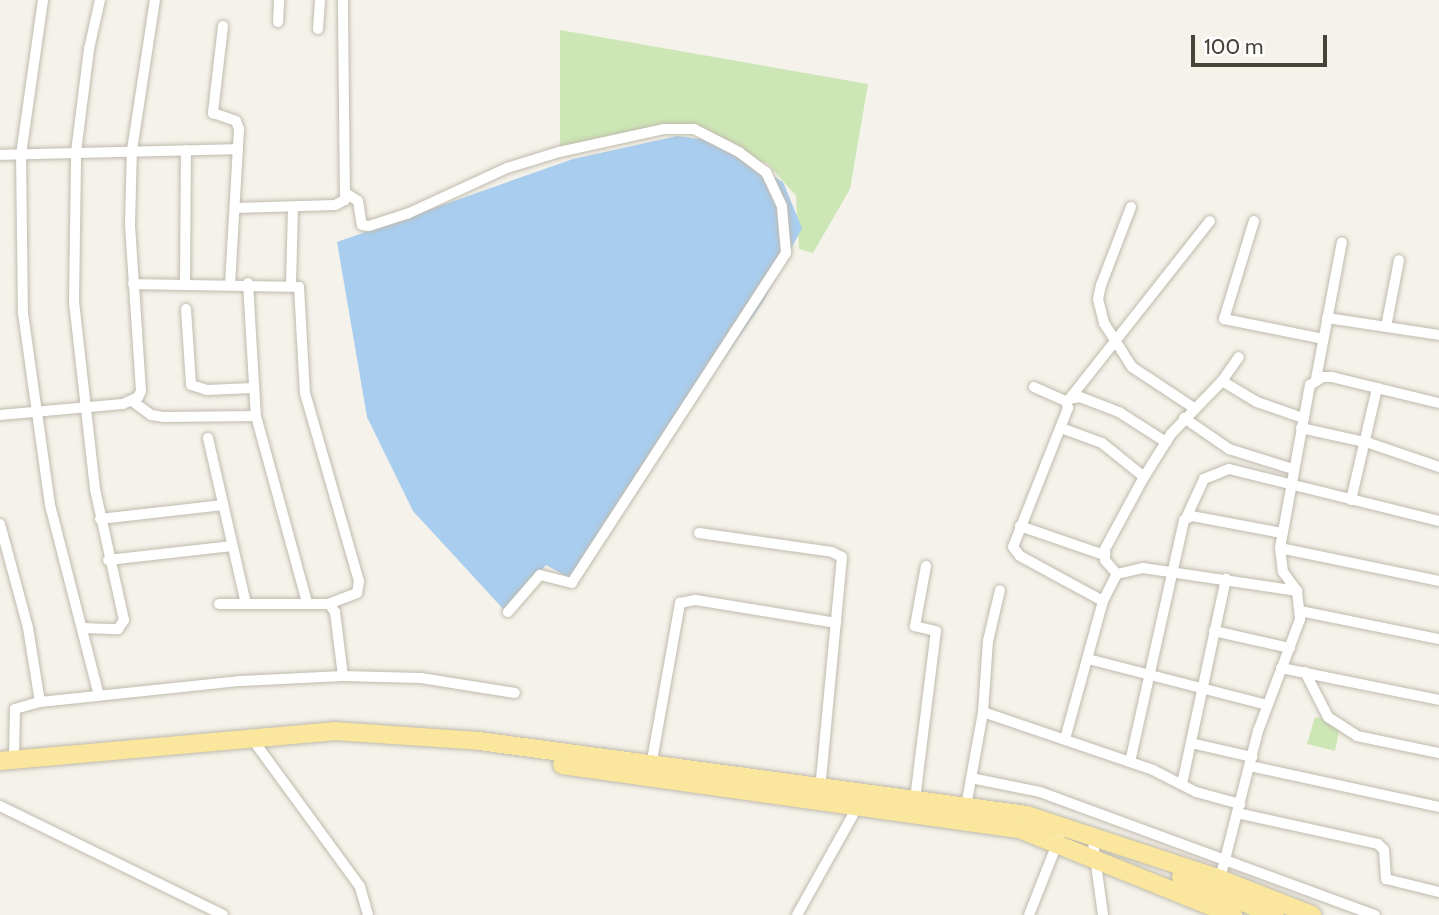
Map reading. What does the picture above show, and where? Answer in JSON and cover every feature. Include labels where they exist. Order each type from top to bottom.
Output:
[{"type":"main road","points":[[312,736],[334,731],[402,733],[652,765],[772,788],[820,788],[863,798],[915,799],[1061,834],[1092,835],[1220,879],[1312,915]]},
{"type":"main road","points":[[7,760],[312,736],[453,746],[965,811]]},
{"type":"main road","points":[[1061,834],[1095,859],[1233,915]]},
{"type":"main road","points":[[1135,850],[1168,872],[1275,915]]},
{"type":"main road","points":[[1130,874],[1168,872]]},
{"type":"street","points":[[43,0],[22,154],[20,267],[35,411],[50,505],[99,696]]},
{"type":"street","points":[[82,628],[112,630],[122,625],[100,519],[74,303],[76,152],[89,49],[100,0]]},
{"type":"street","points":[[0,415],[132,401],[138,397],[142,383],[133,284],[132,150],[155,0]]},
{"type":"street","points":[[278,22],[279,0]]},
{"type":"street","points":[[318,29],[320,0]]},
{"type":"street","points":[[343,0],[348,194]]},
{"type":"street","points":[[223,26],[213,113],[239,124],[230,283]]},
{"type":"street","points":[[348,194],[358,201],[362,225],[369,226],[407,214],[507,168],[559,152],[664,129],[694,130],[766,173],[782,207],[786,253],[572,583],[540,575],[509,612]]},
{"type":"street","points":[[0,155],[238,149]]},
{"type":"street","points":[[185,283],[186,150]]},
{"type":"street","points":[[235,208],[335,205],[348,194]]},
{"type":"street","points":[[291,284],[293,206]]},
{"type":"street","points":[[1131,207],[1098,299],[1114,341],[1141,375],[1194,408]]},
{"type":"street","points":[[1103,601],[1014,552],[1020,526],[1061,428],[1069,399],[1210,221]]},
{"type":"street","points":[[1254,221],[1224,319],[1323,339]]},
{"type":"street","points":[[1220,879],[1267,705],[1290,648],[1300,611],[1297,591],[1283,572],[1280,548],[1302,423],[1315,379],[1342,242]]},
{"type":"street","points":[[1386,327],[1399,260]]},
{"type":"street","points":[[248,283],[251,388],[256,416],[307,603]]},
{"type":"street","points":[[133,284],[291,284],[299,286],[302,294],[305,393],[359,581],[357,593],[329,604],[219,604]]},
{"type":"street","points":[[186,309],[191,385],[207,390],[251,388]]},
{"type":"street","points":[[1327,318],[1439,335]]},
{"type":"street","points":[[1104,555],[1144,477],[1166,442],[1184,418],[1222,381],[1239,357]]},
{"type":"street","points":[[1315,379],[1332,377],[1439,404]]},
{"type":"street","points":[[1222,381],[1302,423],[1439,467]]},
{"type":"street","points":[[1034,387],[1119,412],[1166,442]]},
{"type":"street","points":[[1351,500],[1377,388]]},
{"type":"street","points":[[132,401],[151,415],[163,417],[256,416]]},
{"type":"street","points":[[1184,418],[1228,449],[1293,468]]},
{"type":"street","points":[[1061,428],[1102,443],[1144,477]]},
{"type":"street","points":[[208,438],[246,604]]},
{"type":"street","points":[[1130,762],[1148,675],[1187,516],[1196,490],[1215,472],[1243,471],[1439,521]]},
{"type":"street","points":[[100,519],[223,505]]},
{"type":"street","points":[[1187,516],[1282,533]]},
{"type":"street","points":[[0,524],[28,628],[40,702]]},
{"type":"street","points":[[1020,526],[1104,555],[1117,573]]},
{"type":"street","points":[[699,533],[838,554],[843,563],[820,788]]},
{"type":"street","points":[[108,560],[232,546]]},
{"type":"street","points":[[1280,548],[1439,581]]},
{"type":"street","points":[[915,799],[936,631],[915,626],[926,565]]},
{"type":"street","points":[[1117,573],[1143,568],[1297,591]]},
{"type":"street","points":[[1065,739],[1103,601],[1117,573]]},
{"type":"street","points":[[1182,784],[1226,579]]},
{"type":"street","points":[[965,811],[983,712],[988,641],[1000,590]]},
{"type":"street","points":[[652,765],[680,603],[696,600],[836,623]]},
{"type":"street","points":[[329,604],[335,612],[343,676]]},
{"type":"street","points":[[1300,611],[1439,639]]},
{"type":"street","points":[[1214,631],[1290,648]]},
{"type":"street","points":[[1088,659],[1267,705]]},
{"type":"street","points":[[1281,668],[1439,699]]},
{"type":"street","points":[[1305,673],[1328,717],[1356,736],[1439,753]]},
{"type":"street","points":[[7,760],[12,716],[21,706],[40,702],[343,676],[421,678],[516,693]]},
{"type":"street","points":[[983,712],[1130,762],[1239,809],[1378,844],[1384,850],[1386,879],[1439,892]]},
{"type":"street","points":[[253,740],[360,887],[368,915]]},
{"type":"street","points":[[1191,743],[1251,761],[1439,807]]},
{"type":"street","points":[[971,778],[1040,792],[1375,915]]},
{"type":"street","points":[[797,915],[863,798]]},
{"type":"street","points":[[0,806],[223,915]]},
{"type":"street","points":[[1029,915],[1061,834]]},
{"type":"street","points":[[1092,835],[1103,915]]},
{"type":"green space","points":[[560,30],[868,84],[850,189],[813,253],[799,249],[796,196],[768,164],[683,130],[560,155]]},
{"type":"green space","points":[[1315,717],[1341,722],[1335,751],[1307,744]]},
{"type":"water","points":[[677,136],[716,141],[783,182],[802,228],[763,302],[573,580],[546,565],[506,612],[413,511],[367,417],[337,242],[573,159]]}]
